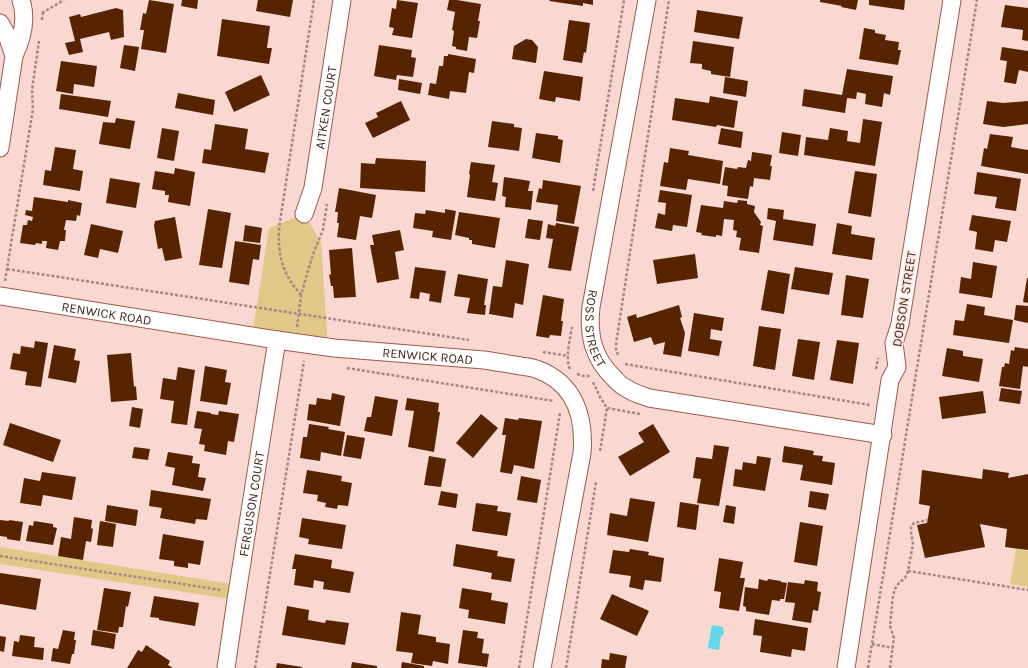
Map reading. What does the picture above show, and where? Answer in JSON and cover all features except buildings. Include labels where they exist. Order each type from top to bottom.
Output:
[{"type":"street","points":[[0,148],[14,56],[20,43],[23,28],[24,10],[21,0]]},
{"type":"street","name":"AITKEN COURT","points":[[304,214],[313,188],[342,0]]},
{"type":"street","name":"ROSS STREET","points":[[648,0],[591,307],[590,331],[592,342],[600,362],[608,372],[626,388],[636,394],[649,398],[883,435]]},
{"type":"street","name":"DOBSON STREET","points":[[846,668],[883,435],[890,380],[897,367],[894,343],[900,324],[952,0]]},
{"type":"street","points":[[0,23],[7,35],[14,56]]},
{"type":"street","name":"RENWICK ROAD","points":[[2,292],[277,340],[334,348],[484,360],[535,368],[556,380],[570,394],[576,404],[583,427],[583,440],[582,453],[542,668]]},
{"type":"street","name":"FERGUSON COURT","points":[[226,668],[277,340]]},
{"type":"path","points":[[39,15],[64,0]]},
{"type":"path","points":[[302,296],[284,270],[278,242],[281,209],[314,0]]},
{"type":"path","points":[[620,359],[616,349],[616,344],[669,0]]},
{"type":"path","points":[[868,668],[977,0]]},
{"type":"path","points":[[42,20],[43,13]]},
{"type":"path","points":[[2,292],[7,269],[32,109],[32,90],[40,35]]},
{"type":"path","points":[[7,269],[475,341]]},
{"type":"path","points":[[537,351],[568,356]]},
{"type":"path","points":[[298,360],[312,362]]},
{"type":"path","points":[[255,668],[304,360]]},
{"type":"path","points":[[624,364],[871,405]]},
{"type":"path","points":[[343,367],[562,402]]},
{"type":"path","points":[[600,456],[607,408]]},
{"type":"path","points":[[519,668],[560,410]]},
{"type":"path","points":[[566,668],[596,479]]},
{"type":"path","points":[[890,668],[894,638],[890,626],[893,596],[895,589],[908,571],[913,544],[910,532],[911,527],[914,523],[928,520]]},
{"type":"path","points":[[0,556],[222,590]]},
{"type":"path","points":[[908,571],[1028,590]]},
{"type":"path","points":[[872,644],[893,648]]},
{"type":"shaded area","points":[[304,214],[321,242],[328,347],[252,336],[269,228]]},
{"type":"shaded area","points":[[0,547],[238,585],[236,600],[0,564]]},
{"type":"shaded area","points":[[1016,549],[1028,551],[1028,587],[1010,584]]},
{"type":"water","points":[[712,625],[723,627],[724,634],[721,636],[719,650],[708,648]]}]
